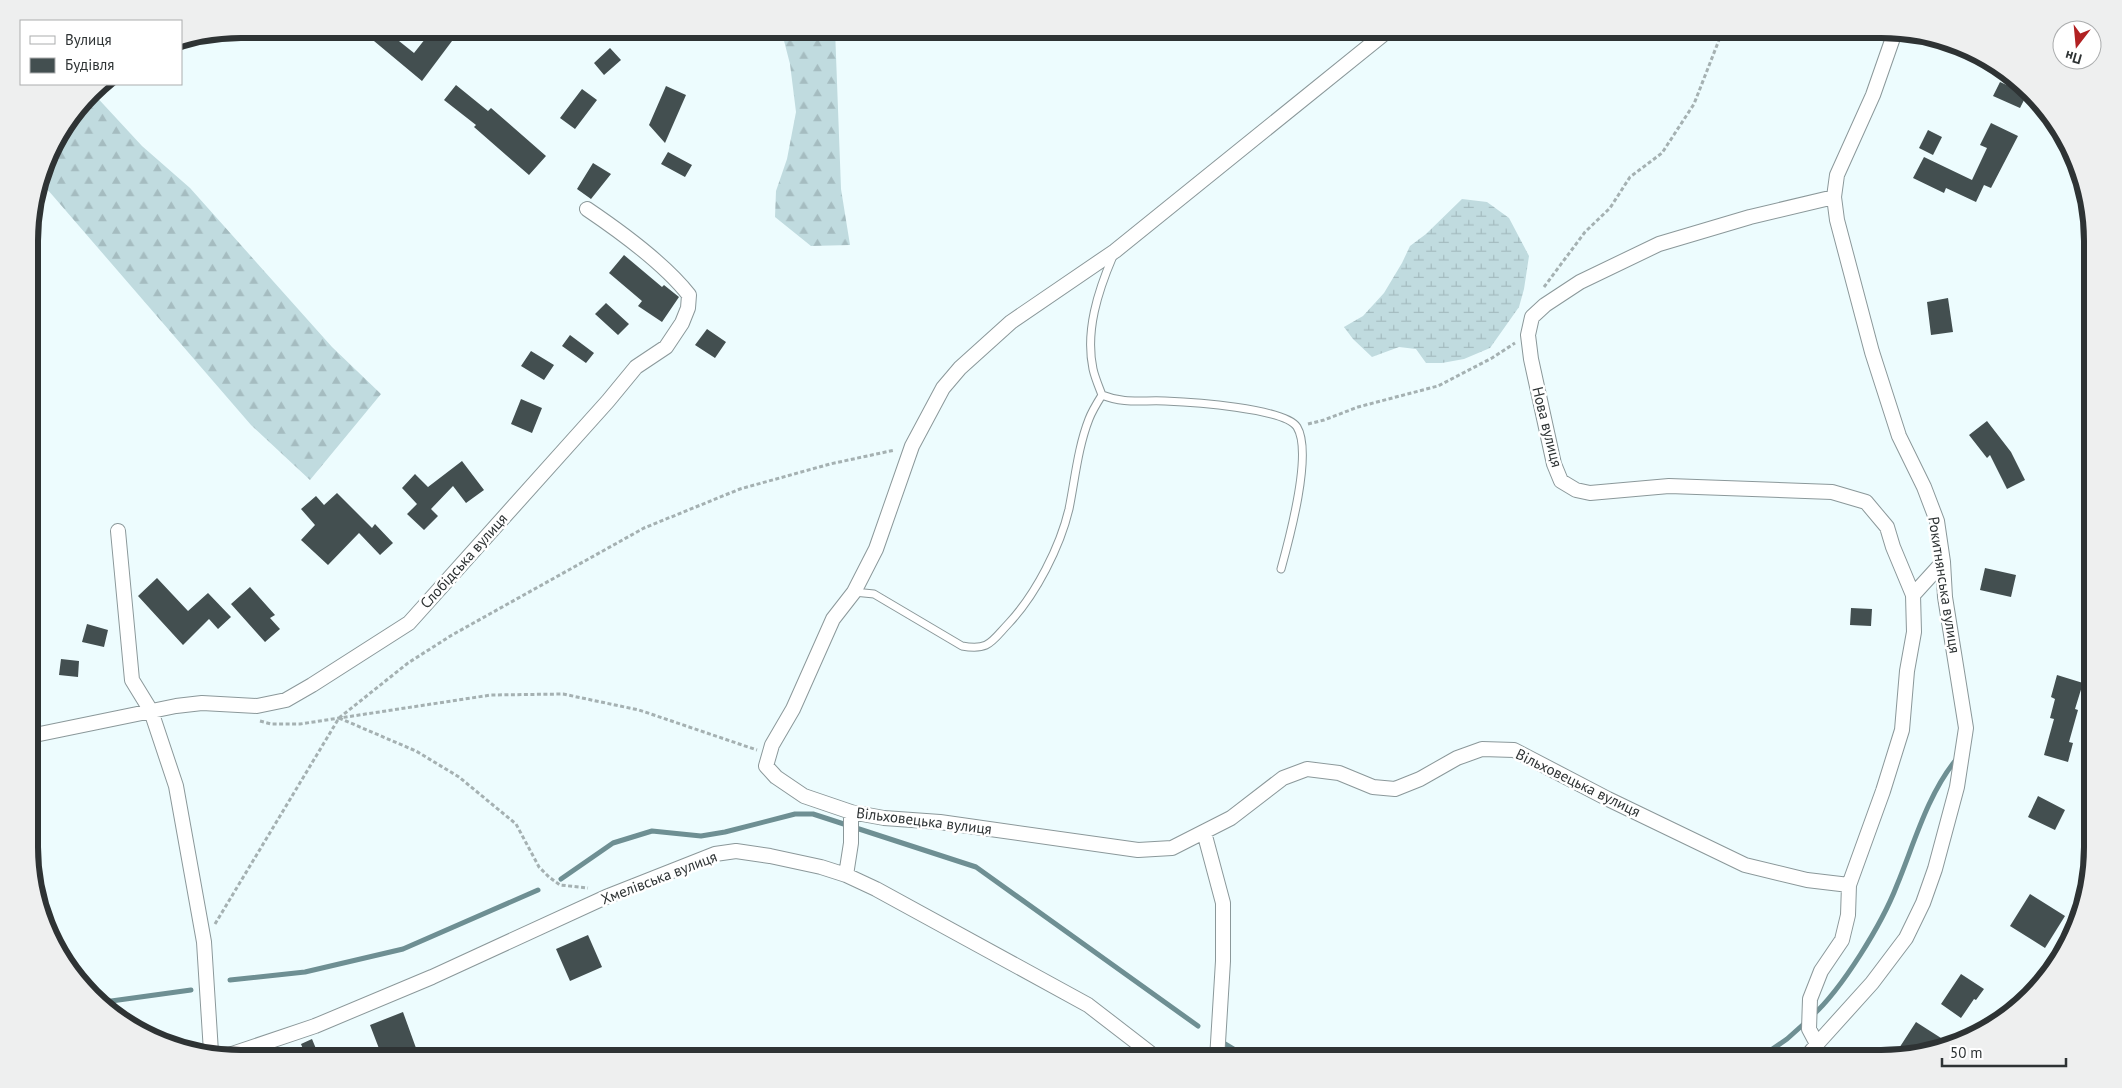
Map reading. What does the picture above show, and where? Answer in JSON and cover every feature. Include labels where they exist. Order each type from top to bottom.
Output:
[{"type":"street","points":[[770,754],[772,745],[797,701],[833,618],[854,592],[876,549],[897,495],[912,446],[943,388],[960,368],[1011,322],[1115,251],[1379,38]]},
{"type":"street","name":"Рокитнянська вулиця","points":[[1813,1050],[1872,983],[1906,938],[1923,903],[1935,869],[1957,787],[1966,728],[1945,597],[1943,562],[1937,521],[1924,487],[1899,436],[1872,352],[1837,220],[1834,197],[1837,175],[1873,95],[1893,38]]},
{"type":"street","points":[[1528,335],[1532,317],[1545,305],[1580,282],[1659,244],[1750,217],[1834,197]]},
{"type":"street","name":"Слобідська вулиця","points":[[38,734],[151,711],[202,703],[257,706],[286,700],[410,623],[608,401],[636,367],[666,347],[682,323],[688,308],[689,296],[680,284],[620,232],[587,209]]},
{"type":"street","name":"Нова вулиця","points":[[1528,335],[1543,419],[1554,464],[1561,481],[1576,490],[1590,493],[1670,486],[1832,492],[1866,502],[1887,527],[1893,547],[1913,595]]},
{"type":"street","points":[[118,531],[132,680],[151,711],[176,786],[204,942],[211,1049]]},
{"type":"street","points":[[1817,1044],[1809,1029],[1810,999],[1821,971],[1842,940],[1848,915],[1849,885],[1883,791],[1902,730],[1907,671],[1914,632],[1913,595],[1943,562]]},
{"type":"street","name":"Вільховецька вулиця","points":[[770,754],[766,766],[776,777],[804,796],[851,816],[940,822],[1138,850],[1172,848],[1231,818],[1284,778],[1307,769],[1339,773],[1373,788],[1395,789],[1420,778],[1456,758],[1482,749],[1514,750],[1608,799],[1745,865],[1807,880],[1849,885]]},
{"type":"street","points":[[846,875],[851,843],[851,816]]},
{"type":"street","points":[[1204,832],[1223,903],[1223,962],[1218,1050]]},
{"type":"street","name":"Хмелівська вулиця","points":[[244,1050],[315,1026],[432,977],[606,897],[716,854],[736,851],[821,867],[846,875],[926,916],[1088,1005],[1146,1050]]},
{"type":"lane","points":[[854,592],[874,594],[962,646],[978,649],[991,642],[1019,612],[1049,563],[1068,511],[1082,442],[1089,418],[1102,396],[1093,369],[1091,338],[1098,290],[1115,251]]},
{"type":"lane","points":[[1102,396],[1116,401],[1165,401],[1232,406],[1284,417],[1297,426],[1302,456],[1298,501],[1281,569]]},
{"type":"path","points":[[1540,292],[1585,232],[1610,208],[1630,178],[1662,153],[1694,104],[1721,38]]},
{"type":"path","points":[[1297,426],[1324,420],[1358,407],[1438,386],[1492,358],[1528,335]]},
{"type":"path","points":[[204,942],[339,718],[408,663],[452,636],[644,528],[740,489],[830,464],[912,446]]},
{"type":"path","points":[[258,720],[271,724],[300,724],[491,695],[564,694],[639,710],[770,754]]},
{"type":"path","points":[[339,718],[416,750],[459,777],[516,824],[539,866],[549,877],[560,885],[586,887],[600,892],[606,897]]},
{"type":"green space","points":[[783,38],[835,38],[841,189],[850,245],[811,246],[775,217],[776,191],[787,159],[796,112],[790,64]]},
{"type":"green space","points":[[97,97],[142,146],[190,188],[332,347],[381,394],[310,480],[251,425],[45,186],[58,150],[79,117]]},
{"type":"green space","points":[[1462,199],[1487,202],[1509,218],[1529,256],[1519,307],[1490,348],[1464,359],[1442,363],[1426,363],[1416,349],[1399,347],[1372,357],[1353,339],[1344,327],[1363,316],[1384,293],[1410,246],[1426,234]]},
{"type":"building","points":[[370,38],[395,38],[414,53],[426,38],[454,38],[422,81]]},
{"type":"building","points":[[610,48],[621,60],[604,75],[594,63]]},
{"type":"building","points":[[2000,82],[2016,89],[2025,97],[2020,108],[1993,96]]},
{"type":"building","points":[[456,85],[488,111],[491,108],[546,156],[529,175],[474,127],[476,125],[444,100]]},
{"type":"building","points":[[666,86],[686,95],[665,143],[649,125]]},
{"type":"building","points":[[582,89],[597,100],[575,129],[560,118]]},
{"type":"building","points":[[1991,123],[2018,136],[1991,188],[1984,185],[1976,202],[1946,188],[1944,193],[1913,178],[1924,157],[1972,180],[1987,148],[1980,145]]},
{"type":"building","points":[[1928,130],[1942,137],[1933,155],[1919,148]]},
{"type":"building","points":[[668,152],[692,165],[685,177],[661,164]]},
{"type":"building","points":[[593,163],[611,174],[591,199],[577,189]]},
{"type":"building","points":[[624,255],[662,287],[664,285],[679,297],[662,322],[638,306],[642,301],[609,273]]},
{"type":"building","points":[[1948,298],[1953,332],[1931,335],[1927,302]]},
{"type":"building","points":[[606,303],[629,324],[618,335],[595,314]]},
{"type":"building","points":[[707,329],[726,342],[715,358],[695,345]]},
{"type":"building","points":[[570,335],[594,353],[586,363],[562,346]]},
{"type":"building","points":[[531,351],[554,365],[544,380],[521,366]]},
{"type":"building","points":[[521,399],[542,408],[532,433],[511,424]]},
{"type":"building","points":[[1987,421],[2011,452],[2025,480],[2007,489],[1990,455],[1987,458],[1969,435]]},
{"type":"building","points":[[462,461],[484,490],[466,503],[453,486],[431,509],[438,516],[424,530],[407,514],[417,504],[402,488],[415,474],[428,487]]},
{"type":"building","points":[[337,493],[372,528],[375,524],[393,543],[380,555],[359,533],[328,565],[301,540],[315,525],[301,509],[316,496],[324,505]]},
{"type":"building","points":[[1985,568],[2016,575],[2011,597],[1980,590]]},
{"type":"building","points":[[157,578],[188,611],[208,593],[231,617],[218,629],[209,619],[183,645],[138,596]]},
{"type":"building","points":[[250,587],[275,615],[270,618],[280,629],[265,642],[231,604]]},
{"type":"building","points":[[1851,608],[1872,609],[1871,626],[1850,625]]},
{"type":"building","points":[[87,624],[108,630],[104,647],[82,642]]},
{"type":"building","points":[[61,659],[79,661],[78,677],[59,675]]},
{"type":"building","points":[[2057,675],[2083,683],[2075,709],[2078,710],[2069,742],[2073,743],[2068,762],[2044,755],[2054,719],[2050,718],[2055,699],[2051,697]]},
{"type":"building","points":[[2038,796],[2065,810],[2055,830],[2028,817]]},
{"type":"building","points":[[2030,894],[2065,916],[2045,948],[2010,926]]},
{"type":"building","points":[[588,935],[602,967],[570,981],[556,949]]},
{"type":"building","points":[[1961,974],[1984,989],[1976,1000],[1974,999],[1961,1018],[1941,1004]]},
{"type":"building","points":[[403,1012],[416,1048],[410,1050],[380,1050],[370,1025]]},
{"type":"building","points":[[1916,1022],[1941,1038],[1934,1044],[1898,1050]]},
{"type":"building","points":[[312,1039],[317,1050],[303,1050],[301,1044]]},
{"type":"waterway","points":[[1812,1016],[1836,990],[1882,918],[1929,805],[1955,761]]},
{"type":"waterway","points":[[561,879],[613,843],[652,831],[701,836],[725,832],[795,814],[813,814],[976,867],[1198,1026]]},
{"type":"waterway","points":[[230,980],[305,972],[403,949],[538,890]]},
{"type":"waterway","points":[[109,1001],[191,990]]},
{"type":"waterway","points":[[1771,1050],[1806,1022]]},
{"type":"waterway","points":[[1225,1044],[1235,1050]]}]
